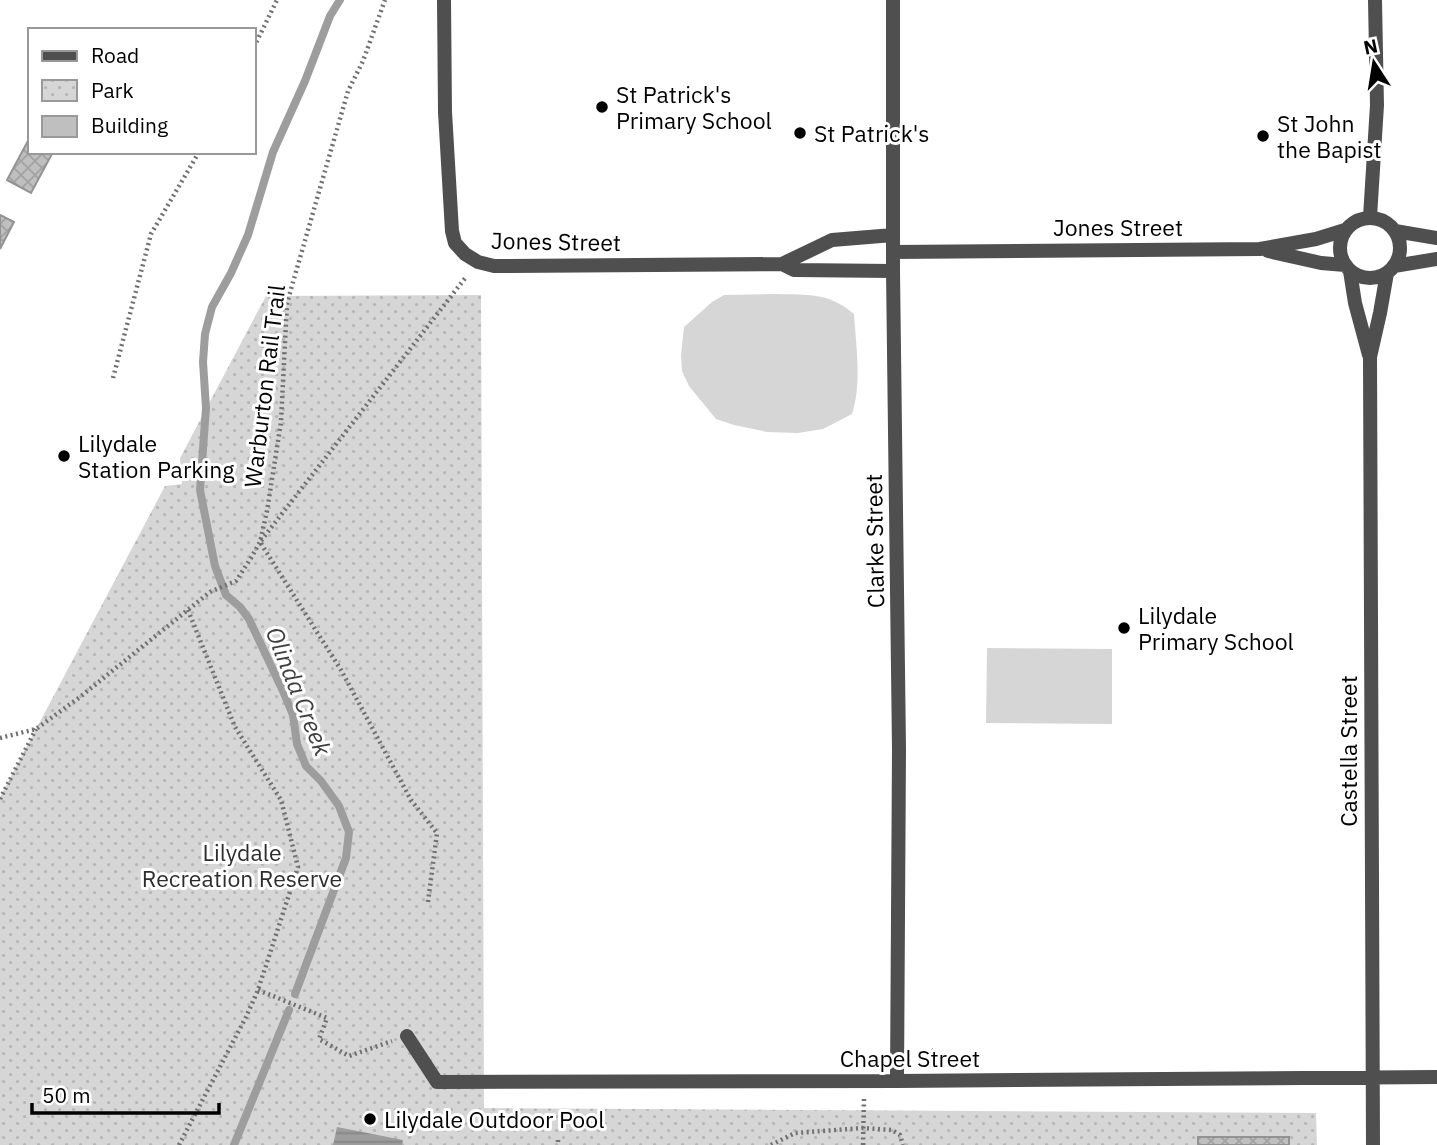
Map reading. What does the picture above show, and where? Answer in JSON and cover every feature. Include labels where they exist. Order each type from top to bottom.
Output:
[{"type":"street","name":"Jones Street","points":[[444,0],[445,112],[452,231],[460,249],[478,262],[494,266],[782,264],[832,240],[893,235]]},
{"type":"street","name":"Clarke Street","points":[[893,0],[893,271],[899,749],[897,1081]]},
{"type":"street","points":[[1370,217],[1377,106],[1375,0]]},
{"type":"street","points":[[1390,269],[1400,248],[1395,231],[1388,224],[1370,217],[1361,219],[1345,230],[1339,247],[1347,268],[1368,278],[1390,269],[1437,259]]},
{"type":"street","name":"Jones Street","points":[[893,251],[1259,250],[1316,239],[1345,230]]},
{"type":"street","points":[[1395,231],[1437,238]]},
{"type":"street","name":"Jones Street","points":[[1259,250],[1347,268]]},
{"type":"street","name":"Jones Street","points":[[782,264],[794,270],[893,271]]},
{"type":"street","name":"Castella Street","points":[[1347,268],[1370,357]]},
{"type":"street","name":"Castella Street","points":[[1373,1145],[1370,357],[1390,269]]},
{"type":"street","name":"Chapel Street","points":[[407,1036],[437,1082],[1437,1077]]},
{"type":"path","points":[[256,43],[277,0]]},
{"type":"path","name":"Warburton Rail Trail","points":[[0,738],[36,729],[91,689],[210,592],[236,581],[260,541],[281,422],[287,303],[348,91],[363,61],[385,0]]},
{"type":"path","points":[[113,378],[151,234],[198,154]]},
{"type":"path","points":[[428,902],[437,833],[411,800],[341,670],[260,541],[478,262]]},
{"type":"path","points":[[179,1145],[258,989],[298,867],[281,800],[235,727],[188,610]]},
{"type":"path","points":[[0,799],[36,729]]},
{"type":"path","points":[[258,989],[327,1018],[318,1039],[349,1056],[407,1036]]},
{"type":"path","points":[[863,1145],[864,1081]]},
{"type":"path","points":[[771,1145],[782,1138],[802,1132],[863,1128],[892,1130],[900,1135],[903,1145]]},
{"type":"green space","points":[[776,294],[826,298],[854,314],[858,377],[852,414],[823,429],[798,433],[767,432],[716,419],[689,386],[682,371],[684,327],[712,302],[724,295]]},
{"type":"green space","name":"Lilydale Recreation Reserve","points":[[481,295],[484,1108],[1316,1113],[1317,1145],[0,1145],[0,797],[165,486],[182,484],[180,458],[266,296]]},
{"type":"green space","points":[[987,648],[1112,649],[1112,724],[986,723]]},
{"type":"shaded area","points":[[337,1127],[403,1140],[402,1145],[333,1145]]},
{"type":"building","points":[[28,141],[28,154],[52,154],[31,193],[7,180]]},
{"type":"building","points":[[0,215],[14,222],[0,249]]},
{"type":"building","points":[[1198,1137],[1289,1137],[1289,1145],[1198,1145]]},
{"type":"waterway","name":"Olinda Creek","points":[[295,994],[346,858],[349,832],[339,806],[306,766],[297,744],[293,715],[283,691],[249,619],[226,595],[215,566],[200,490],[206,408],[203,362],[205,334],[212,307],[248,235],[273,152],[330,16],[340,0]]},
{"type":"waterway","name":"Olinda Creek","points":[[234,1145],[289,1010]]},
{"type":"place","name":"St Patrick's Primary School","points":[[602,107]]},
{"type":"place","name":"St Patrick's","points":[[800,133]]},
{"type":"place","name":"St John the Bapist","points":[[1263,136]]},
{"type":"place","name":"Lilydale Station Parking","points":[[64,456]]},
{"type":"place","name":"Lilydale Primary School","points":[[1124,628]]},
{"type":"place","name":"Lilydale Outdoor Pool","points":[[370,1119]]}]
